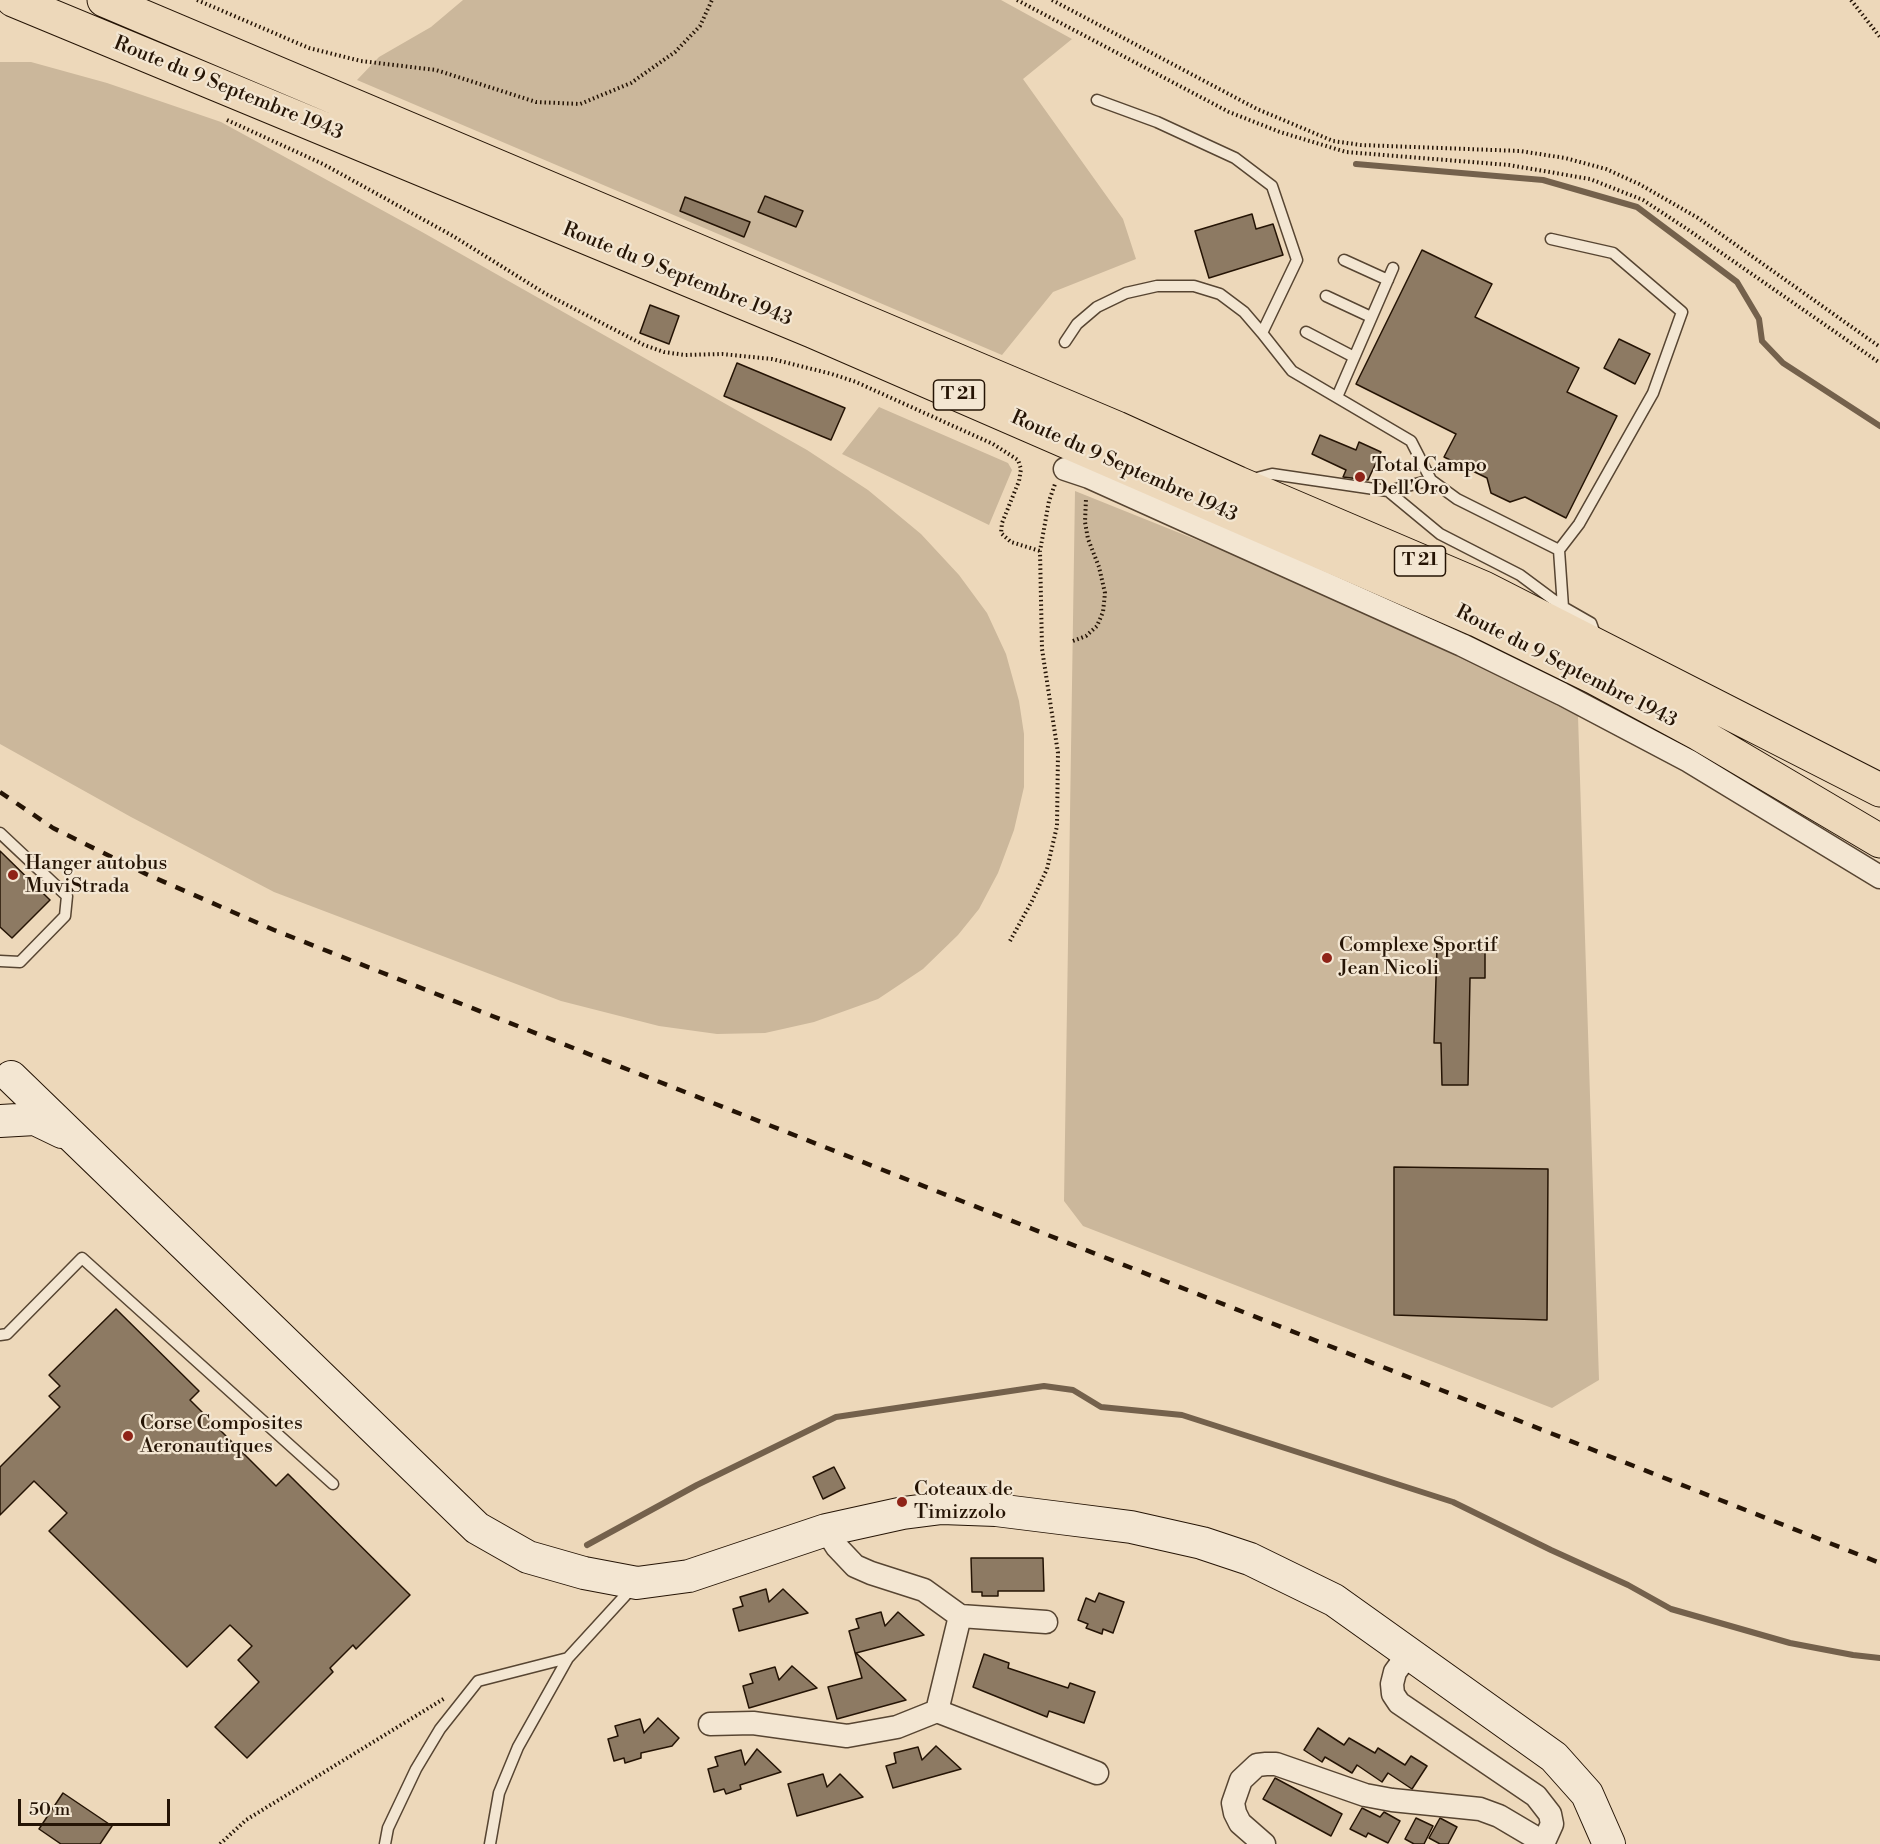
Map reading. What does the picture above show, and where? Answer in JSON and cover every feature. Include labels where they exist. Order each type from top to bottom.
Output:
[{"type":"main road","name":"Route du 9 Septembre 1943","points":[[13,0],[801,326],[1477,620],[1595,678],[1689,728],[1880,841]]},
{"type":"main road","name":"Route du 9 Septembre 1943","points":[[105,0],[800,296],[1106,423],[1238,483],[1484,588],[1880,790]]},
{"type":"main road","points":[[0,1119],[10,1106],[13,1091],[5,1070]]},
{"type":"main road","points":[[5,1070],[477,1527],[528,1557],[584,1573],[637,1583],[689,1576],[826,1530],[903,1513],[942,1508],[996,1510],[1131,1527],[1202,1543],[1250,1559],[1334,1600],[1554,1757],[1587,1794],[1609,1844]]},
{"type":"main road","points":[[0,1119],[35,1119],[71,1136]]},
{"type":"street","points":[[1065,469],[1089,477],[1462,645],[1562,694],[1689,761],[1880,878]]},
{"type":"street","points":[[826,1530],[837,1547],[855,1566],[924,1590],[960,1616],[1046,1622]]},
{"type":"street","points":[[937,1711],[960,1616]]},
{"type":"street","points":[[1264,1844],[1240,1823],[1234,1813],[1233,1803],[1240,1780],[1257,1765],[1266,1764],[1276,1764],[1365,1795],[1480,1809],[1499,1816],[1543,1843],[1552,1824],[1550,1814],[1536,1796],[1399,1703],[1393,1694],[1392,1683],[1395,1672],[1409,1653]]},
{"type":"street","points":[[710,1724],[753,1723],[847,1736],[897,1727],[937,1711],[1097,1773]]},
{"type":"lane","points":[[1097,100],[1157,123],[1235,158],[1272,186],[1297,260],[1262,333]]},
{"type":"lane","points":[[1551,239],[1613,253],[1682,312],[1653,393],[1579,524],[1559,550],[1563,607]]},
{"type":"lane","points":[[1344,260],[1388,280]]},
{"type":"lane","points":[[1337,397],[1393,268]]},
{"type":"lane","points":[[1065,342],[1077,324],[1097,307],[1126,293],[1157,286],[1194,286],[1220,294],[1245,312],[1292,371],[1411,441],[1431,480],[1457,499],[1559,550]]},
{"type":"lane","points":[[1326,296],[1371,317]]},
{"type":"lane","points":[[1306,332],[1354,357]]},
{"type":"lane","points":[[1238,483],[1272,474],[1388,491],[1431,480]]},
{"type":"lane","points":[[1388,491],[1440,534],[1520,575],[1563,607],[1592,623],[1599,646]]},
{"type":"lane","points":[[0,833],[67,896],[65,916],[20,962],[0,961]]},
{"type":"lane","points":[[0,1335],[7,1334],[82,1258],[333,1484]]},
{"type":"lane","points":[[490,1844],[500,1793],[518,1748],[568,1658],[637,1583]]},
{"type":"lane","points":[[385,1844],[388,1828],[416,1769],[440,1729],[478,1680],[568,1658]]},
{"type":"path","points":[[198,0],[309,48],[361,61],[436,70],[536,102],[580,104],[631,83],[675,52],[700,26],[712,0]]},
{"type":"path","points":[[1017,0],[1229,111],[1280,132],[1346,152],[1509,165],[1590,179],[1642,200],[1688,229],[1880,363]]},
{"type":"path","points":[[1052,0],[1257,109],[1333,141],[1361,145],[1520,151],[1565,158],[1606,170],[1639,184],[1698,218],[1880,347]]},
{"type":"path","points":[[1851,0],[1880,37]]},
{"type":"path","points":[[218,115],[323,164],[453,236],[546,294],[644,345],[664,352],[685,355],[722,354],[772,359],[832,374],[856,382],[993,444],[1018,460],[1021,470],[1019,481],[1002,523],[1001,533],[1011,542],[1040,551]]},
{"type":"path","points":[[1010,941],[1047,869],[1057,826],[1058,753],[1042,649],[1040,551],[1049,501],[1055,484],[1065,469]]},
{"type":"path","points":[[1073,641],[1086,636],[1097,626],[1105,593],[1085,522],[1089,477]]},
{"type":"path","points":[[220,1844],[246,1820],[430,1705],[478,1680]]},
{"type":"shaded area","points":[[463,0],[1001,0],[1072,39],[1023,79],[1123,219],[1136,259],[1053,292],[1002,355],[357,80],[379,57],[431,27]]},
{"type":"shaded area","points":[[0,62],[31,62],[107,83],[221,122],[422,232],[807,450],[868,490],[921,534],[959,575],[987,613],[1006,654],[1019,701],[1024,734],[1024,787],[1014,830],[998,873],[979,909],[958,935],[923,969],[878,999],[814,1022],[765,1033],[717,1034],[659,1026],[561,1001],[274,892],[131,817],[0,744]]},
{"type":"shaded area","points":[[879,407],[1008,463],[1012,470],[989,525],[842,454]]},
{"type":"shaded area","name":"Complexe Sportif Jean Nicoli","points":[[1075,491],[1319,589],[1578,716],[1599,1380],[1552,1408],[1083,1226],[1064,1201]]},
{"type":"building","points":[[765,196],[803,211],[796,227],[758,212]]},
{"type":"building","points":[[685,197],[750,222],[744,237],[680,211]]},
{"type":"building","points":[[1252,214],[1256,229],[1273,224],[1283,255],[1209,278],[1195,231]]},
{"type":"building","points":[[1422,250],[1492,284],[1475,317],[1579,368],[1567,392],[1617,416],[1566,518],[1525,497],[1510,502],[1491,493],[1487,478],[1444,457],[1456,434],[1356,384]]},
{"type":"building","points":[[650,305],[679,316],[669,344],[640,333]]},
{"type":"building","points":[[1619,339],[1650,354],[1635,384],[1604,368]]},
{"type":"building","points":[[737,363],[845,408],[831,440],[724,396]]},
{"type":"building","points":[[1320,435],[1356,450],[1359,442],[1381,452],[1368,480],[1343,477],[1346,470],[1312,454]]},
{"type":"building","name":"Hanger autobus MuviStrada","points":[[0,851],[50,900],[12,938],[0,927]]},
{"type":"building","points":[[1437,947],[1485,949],[1485,978],[1470,978],[1468,1085],[1442,1085],[1441,1043],[1434,1043]]},
{"type":"building","points":[[1394,1167],[1548,1169],[1547,1320],[1394,1315]]},
{"type":"building","points":[[116,1309],[199,1391],[190,1400],[276,1486],[288,1474],[410,1595],[356,1649],[353,1645],[330,1668],[333,1672],[247,1758],[215,1727],[259,1682],[238,1660],[252,1646],[230,1625],[187,1667],[49,1531],[67,1513],[34,1481],[0,1515],[0,1467],[60,1407],[49,1396],[60,1386],[49,1375]]},
{"type":"building","points":[[834,1467],[845,1488],[823,1499],[813,1477]]},
{"type":"building","points":[[971,1558],[1043,1558],[1044,1591],[998,1591],[998,1596],[982,1596],[982,1592],[972,1592]]},
{"type":"building","points":[[766,1589],[769,1602],[783,1589],[808,1613],[739,1631],[733,1609],[743,1606],[740,1597]]},
{"type":"building","points":[[1099,1593],[1124,1602],[1113,1633],[1103,1629],[1102,1634],[1086,1628],[1088,1624],[1078,1620],[1086,1598],[1095,1602]]},
{"type":"building","points":[[881,1612],[885,1626],[898,1612],[924,1635],[856,1653],[906,1700],[837,1719],[828,1687],[862,1678],[849,1631],[859,1628],[856,1619]]},
{"type":"building","points":[[984,1654],[1009,1663],[1008,1668],[1068,1688],[1070,1683],[1095,1692],[1084,1723],[1049,1711],[1047,1717],[973,1687]]},
{"type":"building","points":[[792,1666],[817,1688],[749,1708],[743,1686],[753,1683],[750,1674],[775,1667],[779,1680]]},
{"type":"building","points":[[658,1718],[679,1738],[672,1746],[641,1753],[641,1758],[625,1763],[624,1758],[614,1761],[608,1739],[618,1736],[615,1726],[640,1719],[644,1733]]},
{"type":"building","points":[[1318,1728],[1344,1745],[1349,1738],[1375,1753],[1378,1748],[1405,1765],[1411,1756],[1427,1766],[1412,1789],[1388,1773],[1382,1782],[1357,1765],[1352,1773],[1325,1757],[1322,1762],[1304,1750]]},
{"type":"building","points":[[936,1746],[961,1769],[893,1788],[886,1766],[896,1763],[894,1753],[918,1747],[922,1760]]},
{"type":"building","points":[[757,1749],[781,1772],[740,1785],[741,1789],[726,1794],[724,1789],[714,1792],[708,1769],[718,1766],[715,1757],[741,1750],[745,1765]]},
{"type":"building","points":[[823,1774],[827,1787],[840,1774],[863,1797],[797,1816],[788,1784]]},
{"type":"building","points":[[1275,1778],[1342,1814],[1331,1836],[1263,1799]]},
{"type":"building","points":[[63,1793],[112,1826],[100,1844],[61,1844],[39,1829]]},
{"type":"building","points":[[1362,1808],[1380,1817],[1384,1812],[1400,1821],[1388,1843],[1368,1833],[1366,1837],[1350,1829]]},
{"type":"building","points":[[1416,1818],[1433,1826],[1424,1844],[1414,1844],[1405,1839]]},
{"type":"building","points":[[1440,1818],[1457,1827],[1448,1844],[1440,1844],[1429,1838]]},
{"type":"waterway","points":[[1356,164],[1543,180],[1637,207],[1737,282],[1759,319],[1762,341],[1783,363],[1880,426]]},
{"type":"waterway","points":[[587,1545],[697,1485],[836,1417],[1044,1386],[1073,1390],[1101,1407],[1182,1415],[1453,1502],[1628,1585],[1671,1609],[1790,1643],[1880,1658]]},
{"type":"railway","points":[[0,792],[53,828],[146,874],[274,930],[1880,1563]]},
{"type":"place","name":"Total Campo Dell'Oro","points":[[1360,477]]},
{"type":"place","name":"Hanger autobus MuviStrada","points":[[13,875]]},
{"type":"place","name":"Complexe Sportif Jean Nicoli","points":[[1327,958]]},
{"type":"place","name":"Corse Composites Aeronautiques","points":[[128,1436]]},
{"type":"place","name":"Coteaux de Timizzolo","points":[[902,1502]]}]
